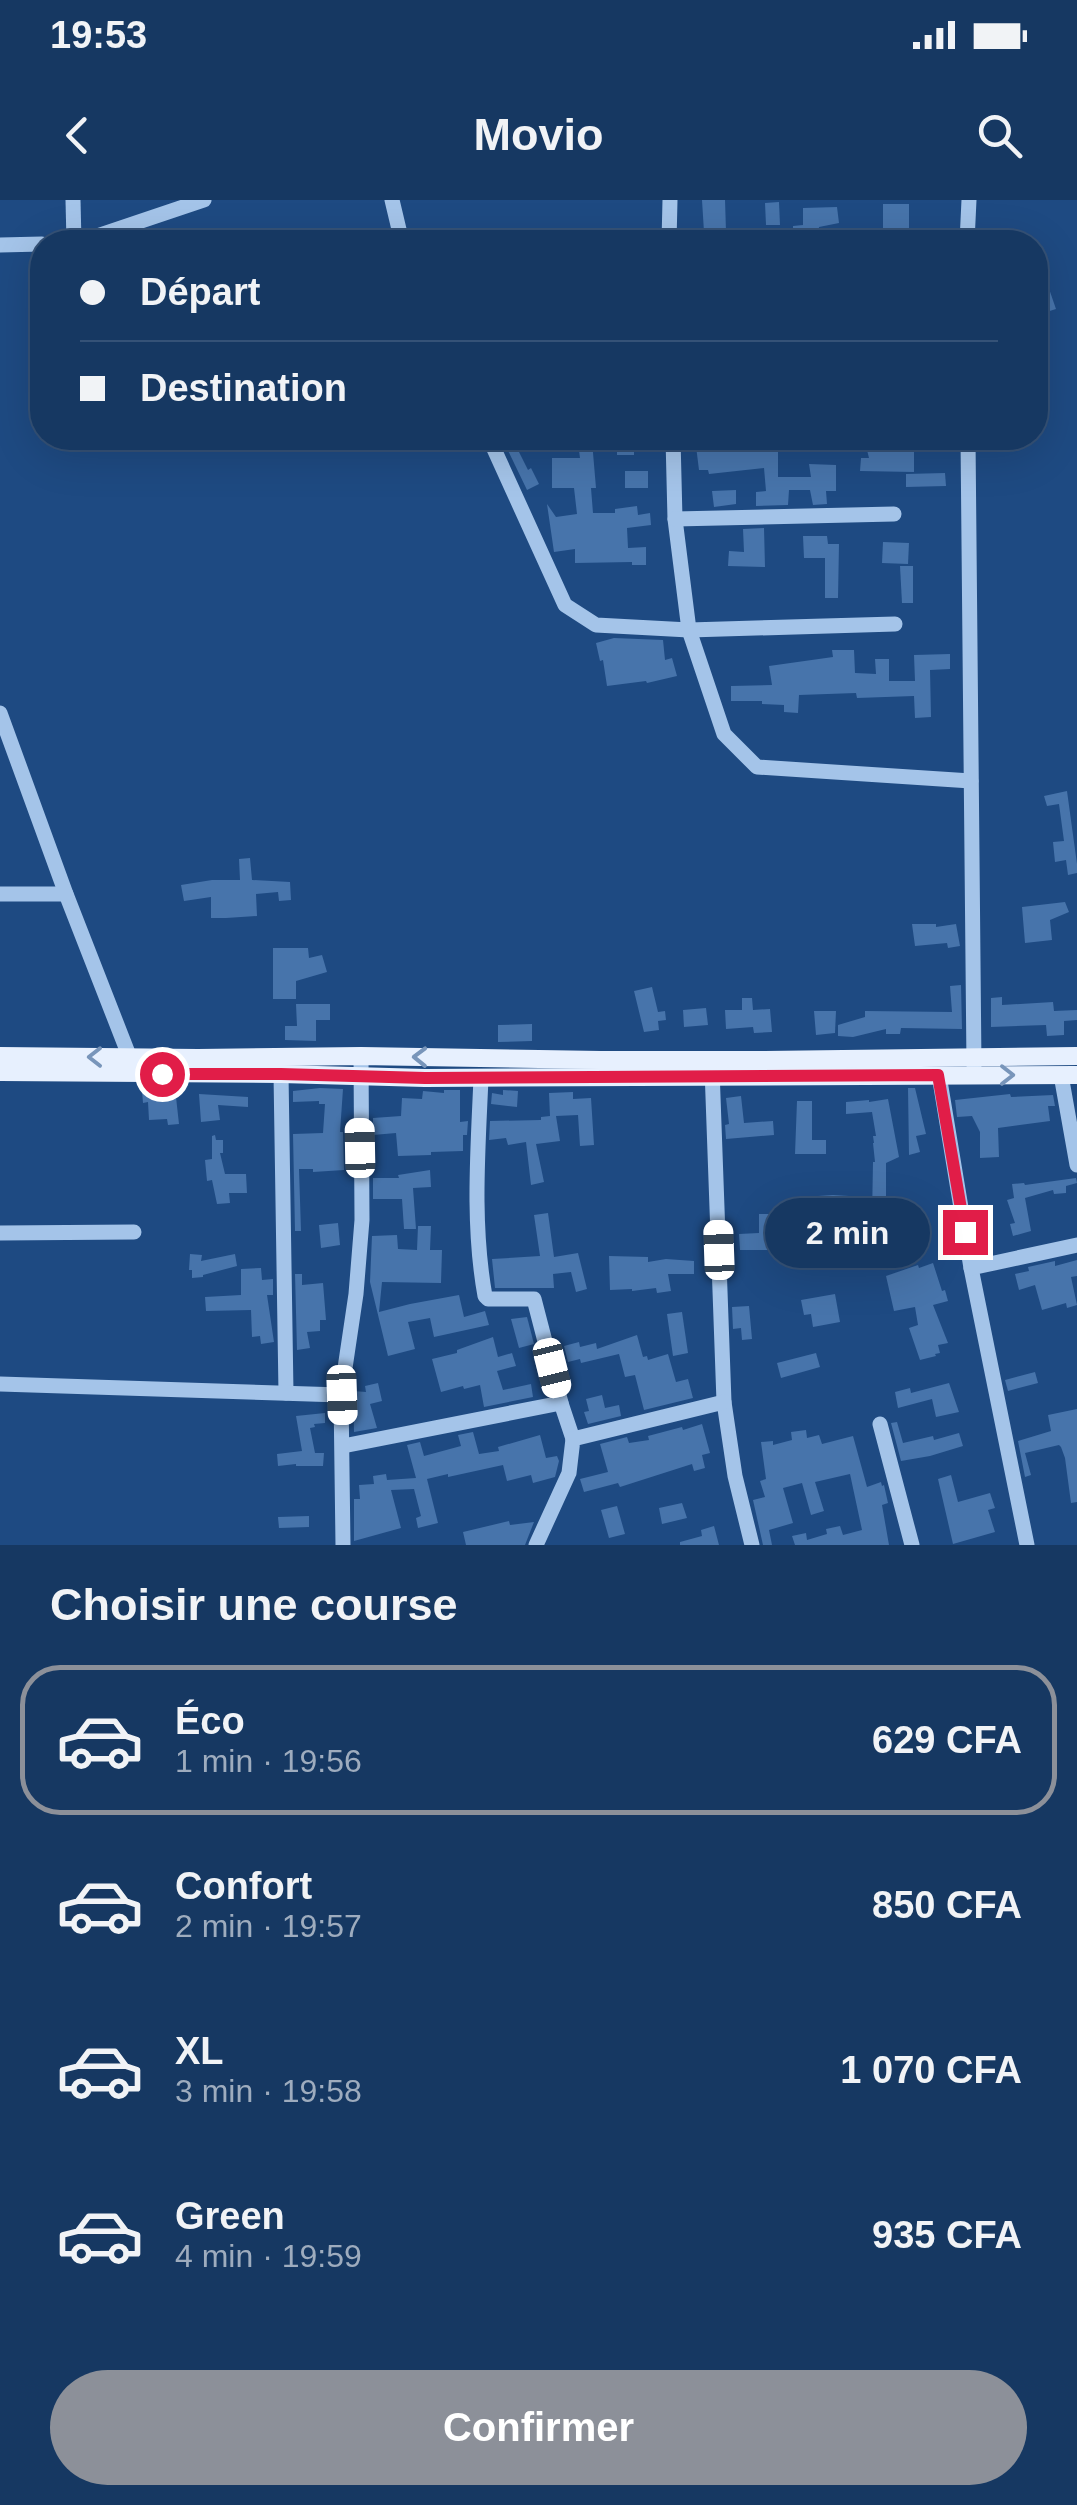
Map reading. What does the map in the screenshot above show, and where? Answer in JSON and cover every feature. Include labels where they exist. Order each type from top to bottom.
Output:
[{"type":"main road","points":[[0,1056],[360,1076],[481,1078],[712,1069],[974,1067],[1069,1075]]},
{"type":"main road","points":[[0,1072],[361,1056],[600,1060],[712,1069],[938,1075],[974,1067],[1077,1056]]},
{"type":"street","points":[[73,200],[76,230]]},
{"type":"street","points":[[113,230],[204,200]]},
{"type":"street","points":[[392,200],[399,230]]},
{"type":"street","points":[[669,230],[670,200]]},
{"type":"street","points":[[968,230],[969,200]]},
{"type":"street","points":[[0,245],[30,244]]},
{"type":"street","points":[[494,450],[564,604],[596,625],[690,630],[895,624]]},
{"type":"street","points":[[672,450],[674,519],[690,630],[724,734],[757,767],[971,781]]},
{"type":"street","points":[[968,450],[974,1067]]},
{"type":"street","points":[[674,519],[894,514]]},
{"type":"street","points":[[0,713],[131,1066]]},
{"type":"street","points":[[0,760],[17,760]]},
{"type":"street","points":[[0,894],[66,894]]},
{"type":"street","points":[[343,1545],[342,1395],[362,1220],[361,1056]]},
{"type":"street","points":[[712,1069],[724,1402],[735,1476],[752,1545]]},
{"type":"street","points":[[281,1074],[286,1393]]},
{"type":"street","points":[[938,1075],[971,1268],[1027,1545]]},
{"type":"street","points":[[1069,1075],[1077,1165]]},
{"type":"street","points":[[481,1078],[477,1223],[486,1296],[534,1299],[573,1439],[569,1473],[536,1545]]},
{"type":"street","points":[[0,1233],[134,1232]]},
{"type":"street","points":[[971,1268],[1077,1246]]},
{"type":"street","points":[[0,1384],[342,1395]]},
{"type":"street","points":[[573,1439],[724,1402]]},
{"type":"street","points":[[343,1446],[561,1403]]},
{"type":"street","points":[[880,1424],[912,1545]]},
{"type":"building","points":[[702,200],[725,200],[726,230],[704,230]]},
{"type":"building","points":[[779,202],[780,225],[766,225],[765,203]]},
{"type":"building","points":[[883,204],[909,204],[909,230],[883,230]]},
{"type":"building","points":[[837,207],[839,223],[819,230],[793,230],[793,226],[803,225],[803,208]]},
{"type":"building","points":[[1048,286],[1056,309],[1048,312]]},
{"type":"building","points":[[508,450],[518,450],[539,484],[527,490]]},
{"type":"building","points":[[579,450],[593,450],[596,488],[591,488],[593,513],[615,513],[615,509],[637,506],[638,515],[650,513],[651,525],[627,528],[628,548],[646,547],[646,565],[575,563],[575,549],[554,552],[547,504],[556,517],[577,514],[574,488],[552,488],[552,458],[580,458]]},
{"type":"building","points":[[617,450],[634,450],[634,455],[617,455]]},
{"type":"building","points":[[696,450],[778,450],[778,477],[811,477],[809,464],[836,465],[836,491],[826,491],[827,504],[813,505],[810,490],[789,490],[788,505],[756,506],[756,492],[766,491],[764,468],[709,474],[708,470],[699,470]]},
{"type":"building","points":[[867,450],[914,450],[914,472],[860,471],[861,458],[869,458]]},
{"type":"building","points":[[625,471],[648,471],[648,488],[625,488]]},
{"type":"building","points":[[945,473],[946,486],[906,487],[906,474]]},
{"type":"building","points":[[736,490],[736,504],[714,507],[712,491]]},
{"type":"building","points":[[764,528],[765,567],[728,566],[729,551],[744,552],[743,529]]},
{"type":"building","points":[[803,536],[827,536],[828,544],[839,544],[838,598],[825,598],[825,558],[804,558]]},
{"type":"building","points":[[883,542],[909,543],[908,564],[882,563]]},
{"type":"building","points":[[900,566],[913,566],[913,603],[902,603]]},
{"type":"building","points":[[614,638],[663,640],[665,660],[672,658],[677,676],[607,686],[596,643]]},
{"type":"building","points":[[832,650],[854,650],[855,673],[876,674],[875,659],[889,659],[889,681],[915,681],[914,655],[950,654],[950,669],[930,670],[931,717],[915,718],[914,696],[799,695],[798,713],[784,712],[784,705],[762,701],[731,701],[731,686],[772,685],[769,666],[833,657]]},
{"type":"building","points":[[1067,791],[1077,864],[1077,873],[1068,875],[1066,860],[1055,862],[1053,842],[1064,841],[1059,804],[1047,806],[1044,796]]},
{"type":"building","points":[[250,858],[252,880],[290,882],[291,900],[279,901],[278,892],[256,894],[257,916],[226,918],[211,918],[211,897],[184,901],[181,885],[240,880],[239,859]]},
{"type":"building","points":[[1065,902],[1069,912],[1050,920],[1052,940],[1025,943],[1022,907]]},
{"type":"building","points":[[912,924],[956,924],[960,946],[915,946]]},
{"type":"building","points":[[273,948],[308,948],[309,958],[322,955],[327,972],[296,981],[296,999],[273,999]]},
{"type":"building","points":[[961,985],[962,1029],[901,1028],[900,1034],[886,1034],[886,1029],[853,1037],[838,1036],[838,1025],[865,1017],[865,1011],[952,1012],[950,986]]},
{"type":"building","points":[[652,987],[658,1012],[665,1011],[666,1020],[658,1021],[659,1030],[644,1032],[634,991]]},
{"type":"building","points":[[1002,997],[1002,1005],[1053,1002],[1054,1011],[1077,1010],[1077,1020],[1064,1021],[1064,1035],[1047,1036],[1046,1025],[991,1027],[991,998]]},
{"type":"building","points":[[742,998],[752,998],[753,1010],[770,1009],[772,1032],[754,1033],[753,1027],[726,1029],[725,1010],[742,1010]]},
{"type":"building","points":[[296,1004],[330,1004],[330,1020],[316,1020],[316,1041],[285,1040],[285,1026],[297,1026]]},
{"type":"building","points":[[706,1008],[708,1025],[684,1027],[683,1010]]},
{"type":"building","points":[[814,1011],[836,1011],[835,1033],[816,1035]]},
{"type":"building","points":[[532,1024],[532,1041],[498,1042],[498,1025]]},
{"type":"building","points":[[175,1088],[179,1124],[168,1125],[167,1119],[149,1120],[148,1102],[143,1103],[142,1091]]},
{"type":"building","points":[[908,1088],[915,1088],[926,1134],[916,1136],[920,1152],[909,1155]]},
{"type":"building","points":[[343,1089],[340,1132],[344,1170],[299,1169],[301,1231],[295,1231],[293,1134],[323,1133],[325,1104],[293,1102],[293,1091]]},
{"type":"building","points":[[460,1090],[460,1122],[468,1121],[463,1151],[398,1156],[396,1133],[373,1135],[373,1118],[401,1116],[402,1098],[422,1099],[423,1091]]},
{"type":"building","points":[[503,1090],[518,1091],[517,1107],[491,1104],[492,1093],[503,1095]]},
{"type":"building","points":[[573,1092],[573,1099],[591,1098],[594,1145],[580,1146],[578,1115],[556,1116],[560,1141],[536,1144],[544,1182],[531,1185],[526,1142],[508,1145],[506,1138],[489,1140],[490,1121],[541,1120],[550,1116],[549,1093]]},
{"type":"building","points":[[199,1094],[248,1097],[248,1107],[218,1105],[220,1120],[201,1122]]},
{"type":"building","points":[[1010,1094],[1053,1095],[1055,1106],[1048,1106],[1050,1121],[998,1128],[999,1157],[980,1158],[980,1132],[972,1116],[957,1117],[955,1100]]},
{"type":"building","points":[[741,1096],[744,1123],[773,1121],[774,1135],[726,1139],[726,1098]]},
{"type":"building","points":[[888,1099],[899,1157],[886,1163],[886,1205],[907,1202],[909,1212],[872,1217],[876,1136],[872,1112],[846,1114],[846,1102]]},
{"type":"building","points":[[797,1101],[812,1101],[812,1140],[826,1140],[826,1154],[795,1154]]},
{"type":"building","points":[[215,1135],[216,1140],[223,1140],[220,1153],[225,1174],[246,1174],[247,1193],[229,1193],[230,1203],[217,1204],[212,1180],[207,1181],[205,1160],[212,1159]]},
{"type":"building","points":[[430,1170],[431,1187],[413,1188],[416,1229],[404,1229],[402,1199],[373,1199],[373,1178],[399,1178],[398,1175]]},
{"type":"building","points":[[1076,1178],[1077,1183],[1066,1186],[1066,1193],[1054,1194],[1053,1190],[1025,1198],[1031,1231],[1013,1236],[1010,1224],[1015,1223],[1007,1200],[1014,1198],[1012,1184]]},
{"type":"building","points":[[849,1196],[849,1215],[833,1215],[832,1245],[818,1244],[820,1213],[804,1214],[803,1197]]},
{"type":"building","points":[[548,1213],[554,1257],[578,1253],[587,1289],[576,1292],[571,1272],[553,1274],[554,1288],[495,1288],[492,1259],[540,1256],[534,1215]]},
{"type":"building","points":[[759,1214],[776,1214],[777,1250],[740,1250],[739,1234],[759,1233]]},
{"type":"building","points":[[338,1223],[340,1245],[321,1248],[319,1225]]},
{"type":"building","points":[[418,1226],[431,1226],[430,1250],[442,1250],[441,1283],[382,1282],[379,1312],[459,1295],[464,1317],[485,1311],[489,1325],[434,1337],[430,1318],[408,1322],[415,1349],[388,1356],[370,1282],[372,1236],[397,1235],[398,1249],[417,1250]]},
{"type":"building","points":[[190,1254],[202,1255],[201,1261],[235,1254],[237,1266],[192,1278]]},
{"type":"building","points":[[609,1256],[648,1257],[648,1262],[694,1261],[694,1274],[668,1274],[671,1291],[610,1290]]},
{"type":"building","points":[[1077,1260],[1077,1276],[1071,1277],[1077,1305],[1067,1308],[1066,1303],[1042,1310],[1035,1285],[1019,1290],[1015,1274],[1029,1271],[1028,1267]]},
{"type":"building","points":[[933,1263],[948,1301],[933,1305],[948,1343],[938,1345],[940,1353],[936,1356],[920,1360],[909,1328],[918,1325],[915,1307],[894,1311],[886,1276]]},
{"type":"building","points":[[261,1268],[262,1280],[273,1279],[273,1295],[267,1295],[274,1342],[261,1344],[260,1336],[252,1337],[251,1310],[206,1311],[205,1297],[241,1295],[241,1269]]},
{"type":"building","points":[[295,1274],[302,1274],[302,1285],[323,1283],[326,1320],[320,1320],[320,1331],[307,1332],[310,1348],[297,1350]]},
{"type":"building","points":[[835,1294],[840,1322],[813,1327],[811,1314],[804,1315],[801,1300]]},
{"type":"building","points":[[749,1306],[752,1339],[742,1340],[741,1328],[733,1329],[732,1307]]},
{"type":"building","points":[[682,1312],[688,1353],[673,1356],[667,1314]]},
{"type":"building","points":[[527,1317],[534,1344],[519,1348],[511,1319]]},
{"type":"building","points":[[637,1335],[643,1357],[648,1360],[668,1354],[676,1382],[688,1379],[693,1398],[644,1410],[635,1375],[625,1377],[619,1354],[581,1363],[580,1359],[568,1362],[564,1346],[596,1343],[597,1349]]},
{"type":"building","points":[[493,1337],[498,1357],[512,1353],[516,1366],[497,1371],[503,1390],[531,1384],[533,1397],[484,1407],[480,1385],[441,1392],[432,1359]]},
{"type":"building","points":[[816,1353],[820,1367],[781,1378],[777,1363]]},
{"type":"building","points":[[1035,1372],[1038,1383],[1008,1391],[1005,1380]]},
{"type":"building","points":[[378,1383],[382,1401],[370,1404],[377,1428],[354,1432],[353,1391],[366,1392],[365,1386]]},
{"type":"building","points":[[949,1383],[959,1412],[936,1417],[932,1399],[898,1408],[895,1392],[910,1388],[911,1393]]},
{"type":"building","points":[[602,1395],[605,1408],[619,1405],[621,1416],[588,1424],[584,1412],[589,1411],[586,1399]]},
{"type":"building","points":[[1077,1409],[1077,1502],[1071,1503],[1061,1447],[1025,1453],[1031,1475],[1025,1477],[1018,1441],[1051,1431],[1048,1415]]},
{"type":"building","points":[[325,1413],[325,1423],[310,1428],[315,1453],[324,1453],[323,1466],[278,1466],[277,1454],[302,1451],[296,1416]]},
{"type":"building","points":[[897,1422],[903,1443],[959,1433],[963,1446],[901,1461],[891,1423]]},
{"type":"building","points":[[702,1424],[710,1453],[702,1455],[705,1468],[694,1471],[692,1464],[620,1487],[618,1483],[584,1492],[580,1479],[608,1472],[600,1444],[627,1437],[629,1443],[649,1440],[648,1436]]},
{"type":"building","points":[[806,1430],[807,1438],[819,1435],[822,1444],[853,1436],[867,1487],[881,1482],[884,1485],[888,1503],[882,1505],[889,1545],[795,1545],[792,1536],[806,1533],[807,1540],[840,1526],[843,1535],[862,1530],[850,1474],[815,1482],[824,1511],[811,1515],[802,1483],[783,1488],[793,1523],[769,1530],[772,1545],[763,1545],[753,1500],[765,1497],[760,1481],[766,1479],[761,1442],[773,1441],[773,1445],[792,1440],[791,1432]]},
{"type":"building","points":[[473,1432],[479,1454],[499,1451],[498,1447],[540,1435],[546,1458],[557,1456],[559,1461],[555,1477],[533,1483],[531,1475],[507,1481],[503,1465],[427,1479],[438,1523],[418,1528],[416,1518],[421,1516],[414,1489],[391,1490],[401,1528],[354,1541],[354,1499],[360,1499],[359,1485],[374,1484],[373,1476],[386,1474],[387,1480],[416,1478],[407,1445],[420,1442],[424,1456],[461,1446],[458,1435]]},
{"type":"building","points":[[951,1475],[958,1502],[990,1493],[995,1508],[988,1510],[995,1532],[953,1544],[938,1479]]},
{"type":"building","points":[[682,1503],[687,1518],[662,1524],[659,1508]]},
{"type":"building","points":[[617,1506],[625,1534],[609,1538],[601,1510]]},
{"type":"building","points":[[309,1516],[309,1527],[279,1528],[278,1517]]},
{"type":"building","points":[[509,1521],[510,1525],[534,1522],[525,1545],[466,1545],[463,1532]]},
{"type":"building","points":[[714,1526],[719,1545],[680,1545],[702,1536],[701,1530]]},
{"type":"route","points":[[162,1074],[425,1078],[938,1075],[965,1232]]}]
